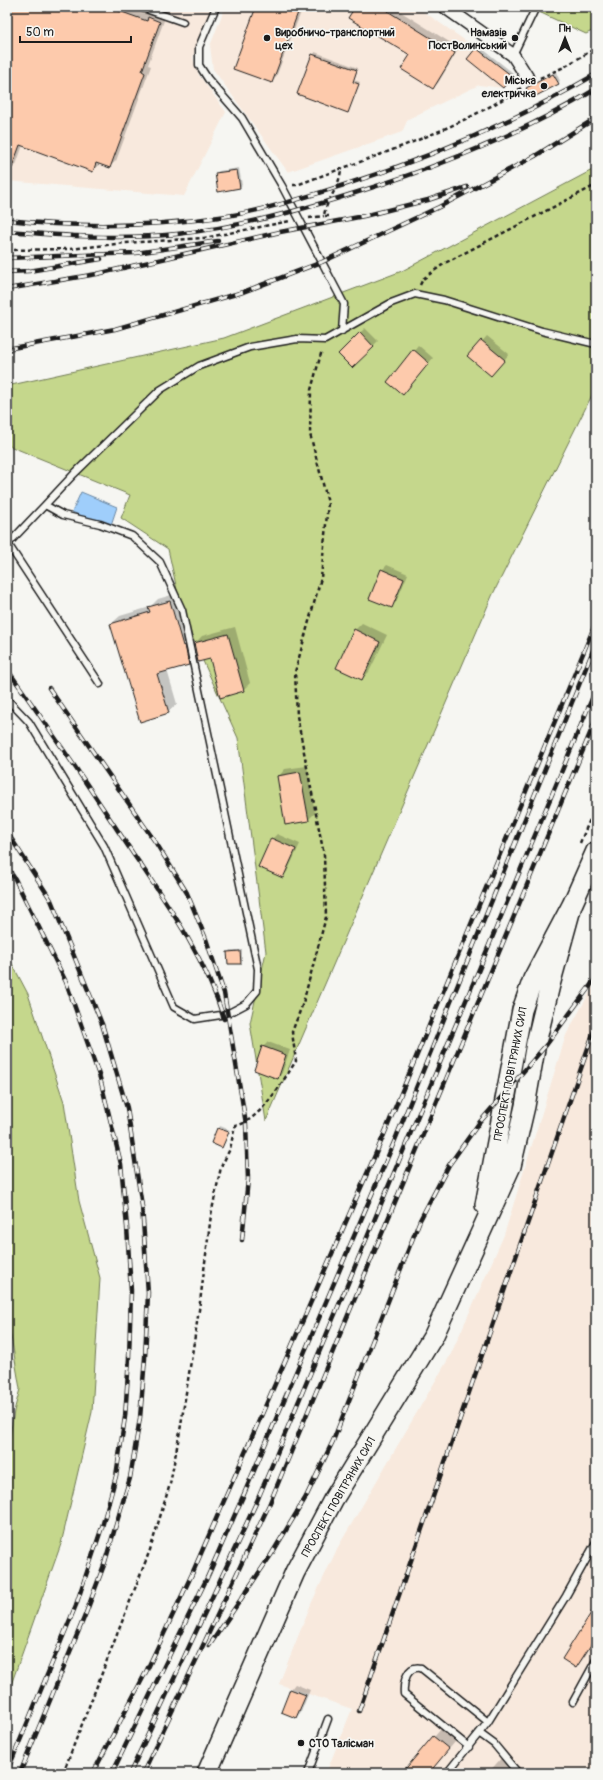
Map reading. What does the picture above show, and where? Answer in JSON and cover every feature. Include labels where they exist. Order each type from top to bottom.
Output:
[{"type":"main road","name":"ПРОСПЕКТ ПОВІТРЯНИХ СИЛ","points":[[207,1773],[295,1572],[333,1500],[434,1335],[482,1228],[493,1160],[522,1010],[533,979],[572,905],[596,851]]},
{"type":"street","points":[[445,7],[513,55],[530,81]]},
{"type":"lane","points":[[140,7],[183,22]]},
{"type":"lane","points":[[216,7],[199,47],[199,65],[208,79],[242,118],[279,181],[344,304],[342,331]]},
{"type":"lane","points":[[513,55],[536,7]]},
{"type":"lane","points":[[100,684],[8,544],[74,474],[160,390],[199,366],[250,347],[298,339],[325,340],[391,303],[415,294],[444,300],[542,331],[596,344]]},
{"type":"lane","points":[[7,699],[29,722],[104,846],[174,1007],[195,1019],[227,1014],[246,1004],[257,991],[258,969],[182,610],[160,562],[132,536],[100,524],[63,515],[45,506]]},
{"type":"lane","points":[[447,1773],[488,1722],[566,1596],[596,1542]]},
{"type":"lane","points":[[573,1702],[596,1660]]},
{"type":"lane","points":[[469,1747],[404,1694],[404,1685],[411,1669],[415,1667],[421,1668],[488,1722]]},
{"type":"lane","points":[[308,1773],[328,1719]]},
{"type":"lane","points":[[480,1733],[494,1744],[518,1773]]},
{"type":"path","points":[[279,181],[296,185],[451,127],[485,110],[530,81],[564,67],[596,48]]},
{"type":"path","points":[[329,216],[324,216],[325,207],[341,180],[341,168]]},
{"type":"path","points":[[415,294],[423,279],[445,263],[596,185]]},
{"type":"path","points":[[7,250],[69,249],[125,243],[204,238],[299,219]]},
{"type":"path","points":[[63,1773],[150,1550],[170,1484],[199,1310],[211,1215],[221,1167],[230,1149],[235,1126],[243,1124],[271,1099],[296,1062],[292,1032],[302,1003],[326,917],[324,855],[297,716],[295,672],[322,578],[328,502],[310,434],[311,390],[325,340]]},
{"type":"shaded area","points":[[7,7],[212,7],[195,48],[193,58],[199,75],[226,112],[184,196],[7,181]]},
{"type":"shaded area","points":[[225,7],[417,7],[476,48],[512,76],[503,88],[479,85],[408,119],[402,132],[288,172],[213,69],[210,46]]},
{"type":"shaded area","points":[[596,981],[596,1773],[326,1773],[352,1709],[279,1684],[311,1604],[338,1547],[450,1356],[504,1235],[566,1035]]},
{"type":"green space","points":[[541,7],[596,7],[596,29],[586,34],[539,12]]},
{"type":"green space","points":[[596,168],[596,387],[492,596],[266,1121],[250,1023],[266,952],[238,738],[183,617],[168,549],[121,518],[130,495],[7,445],[7,386],[224,338],[402,271]]},
{"type":"green space","points":[[7,954],[28,994],[64,1102],[79,1201],[100,1278],[92,1412],[61,1544],[7,1696],[7,1455],[14,1411],[20,1389],[7,1313]]},
{"type":"water","points":[[81,492],[117,507],[110,528],[72,512]]},
{"type":"building","points":[[7,7],[108,7],[147,21],[148,17],[160,22],[142,71],[145,73],[110,168],[96,163],[93,172],[20,145],[9,175],[7,175]]},
{"type":"building","name":"Виробничо-транспортний цех","points":[[256,7],[300,7],[272,83],[233,69]]},
{"type":"building","points":[[355,7],[381,7],[455,53],[433,89],[401,69],[410,55],[348,18]]},
{"type":"building","points":[[476,48],[512,76],[503,88],[467,59]]},
{"type":"building","points":[[312,54],[357,70],[353,82],[359,84],[348,113],[297,94]]},
{"type":"building","points":[[553,74],[559,84],[532,98],[526,88]]},
{"type":"building","points":[[237,170],[240,188],[218,192],[215,173]]},
{"type":"building","points":[[360,332],[374,347],[352,368],[338,354]]},
{"type":"building","points":[[481,340],[505,360],[491,376],[467,356]]},
{"type":"building","points":[[413,349],[429,363],[403,395],[387,382]]},
{"type":"building","points":[[381,569],[404,579],[392,608],[369,599]]},
{"type":"building","points":[[170,601],[183,646],[185,645],[189,665],[157,674],[169,713],[140,722],[110,624],[150,612],[148,607]]},
{"type":"building","points":[[354,629],[380,642],[362,680],[336,668]]},
{"type":"building","points":[[228,634],[244,691],[220,698],[210,659],[198,662],[194,643]]},
{"type":"building","points":[[300,772],[309,821],[285,825],[277,776]]},
{"type":"building","points":[[271,838],[296,849],[283,878],[258,867]]},
{"type":"building","points":[[240,951],[241,964],[228,964],[227,952]]},
{"type":"building","points":[[262,1046],[286,1055],[278,1079],[254,1070]]},
{"type":"building","points":[[217,1128],[229,1132],[222,1148],[211,1143]]},
{"type":"building","points":[[596,1605],[596,1637],[576,1668],[562,1659]]},
{"type":"building","points":[[290,1689],[306,1695],[296,1718],[281,1712]]},
{"type":"building","points":[[433,1736],[449,1749],[429,1773],[402,1773]]},
{"type":"railway","points":[[7,220],[35,223],[90,225],[144,224],[199,220],[271,207],[377,174],[473,137],[535,107],[596,74]]},
{"type":"railway","points":[[7,231],[92,237],[156,236],[200,231],[269,218],[358,192],[450,160],[510,135],[596,89]]},
{"type":"railway","points":[[7,349],[115,329],[243,292],[322,262],[439,207],[535,156],[596,118]]},
{"type":"railway","points":[[7,289],[97,274],[280,232],[364,216],[428,200],[467,187]]},
{"type":"railway","points":[[7,258],[136,253],[218,241]]},
{"type":"railway","points":[[7,272],[29,271],[101,259]]},
{"type":"railway","points":[[93,1773],[146,1672],[192,1574],[383,1137],[596,622]]},
{"type":"railway","points":[[112,1773],[207,1578],[244,1494],[395,1140],[596,643]]},
{"type":"railway","points":[[7,669],[172,912],[207,974],[224,1019]]},
{"type":"railway","points":[[49,688],[156,843],[187,893],[206,939],[224,993],[246,1124],[248,1179],[242,1240]]},
{"type":"railway","points":[[130,1773],[257,1501],[596,689]]},
{"type":"railway","points":[[143,1773],[269,1505],[596,719]]},
{"type":"railway","points":[[7,832],[51,900],[102,1024],[127,1108],[142,1206],[148,1293],[140,1418],[130,1478],[104,1565],[86,1613],[20,1773]]},
{"type":"railway","points":[[7,867],[15,879],[66,982],[100,1078],[121,1164],[131,1291],[125,1417],[116,1476],[102,1527],[76,1605],[7,1772]]},
{"type":"railway","points":[[209,1646],[271,1555],[306,1497],[333,1441],[420,1220],[449,1165],[479,1123],[547,1044],[596,978]]},
{"type":"railway","points":[[359,1711],[596,1025]]},
{"type":"place","name":"Виробничо-транспортний цех","points":[[267,38]]},
{"type":"place","name":"Намазів ПостВолинський","points":[[515,38]]},
{"type":"place","name":"Міська електричка","points":[[544,86]]},
{"type":"place","name":"СТО Талісман","points":[[301,1743]]}]
